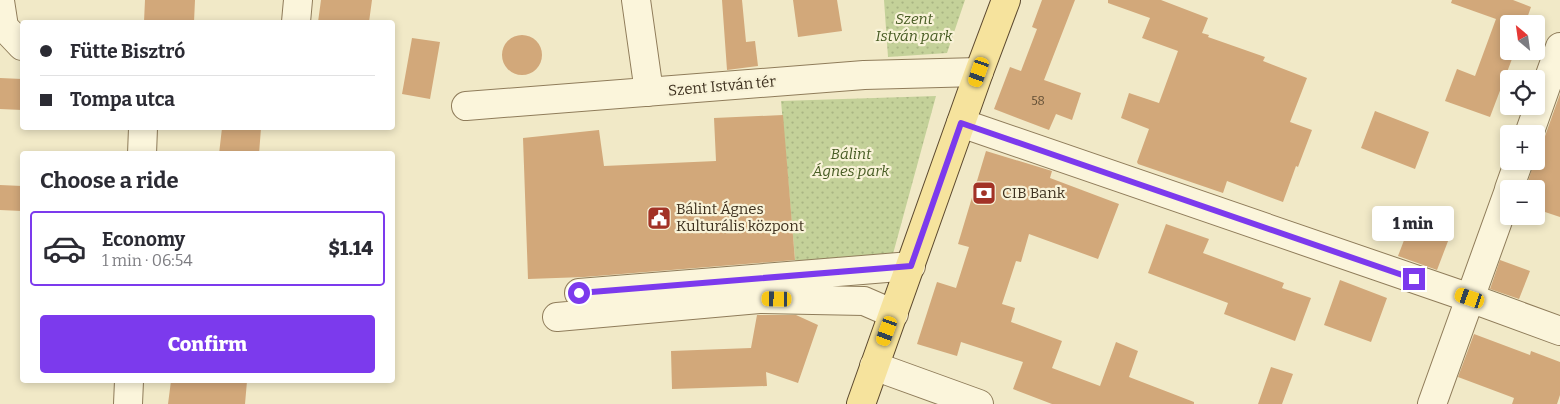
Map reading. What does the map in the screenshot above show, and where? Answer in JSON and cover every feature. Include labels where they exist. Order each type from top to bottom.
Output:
[{"type":"main road","points":[[861,404],[1006,0]]},
{"type":"street","points":[[296,20],[298,0]]},
{"type":"street","points":[[636,0],[649,92]]},
{"type":"street","points":[[0,1],[4,27],[20,44]]},
{"type":"street","points":[[1532,125],[1560,47]]},
{"type":"street","name":"Szent István tér","points":[[466,106],[864,75],[979,72]]},
{"type":"street","points":[[961,123],[1560,330]]},
{"type":"street","points":[[142,151],[143,130]]},
{"type":"street","points":[[1432,404],[1500,215]]},
{"type":"street","points":[[579,293],[911,266]]},
{"type":"street","points":[[556,317],[760,299],[864,301],[894,314]]},
{"type":"street","points":[[874,366],[979,404]]},
{"type":"street","points":[[128,404],[129,383]]},
{"type":"green space","name":"Szent István park","points":[[884,0],[965,0],[947,53],[888,57]]},
{"type":"green space","name":"Bálint Ágnes park","points":[[936,96],[887,276],[796,270],[781,101]]},
{"type":"building","points":[[145,0],[195,0],[194,20],[144,20]]},
{"type":"building","points":[[321,0],[372,0],[369,20],[318,20]]},
{"type":"building","points":[[722,0],[742,0],[746,42],[755,41],[758,66],[727,70]]},
{"type":"building","points":[[793,0],[837,0],[842,31],[798,37]]},
{"type":"building","points":[[1042,0],[1075,0],[1044,80],[1081,93],[1072,120],[1056,114],[1049,130],[994,109],[1010,67],[1021,71],[1037,29],[1032,27]]},
{"type":"building","points":[[1108,0],[1161,0],[1208,18],[1202,33],[1209,35],[1208,37],[1265,57],[1263,61],[1307,78],[1290,122],[1312,130],[1283,202],[1227,181],[1223,193],[1138,164],[1137,162],[1149,129],[1121,118],[1129,93],[1159,103],[1178,51],[1142,38],[1150,18],[1108,3]]},
{"type":"building","points":[[1452,0],[1513,0],[1531,7],[1528,15],[1500,15],[1500,60],[1512,60],[1508,70],[1500,70],[1500,91],[1490,117],[1445,101],[1457,69],[1475,76],[1496,19],[1451,3]]},
{"type":"building","points":[[522,35],[536,41],[542,55],[536,69],[522,75],[508,69],[502,55],[508,41]]},
{"type":"building","points":[[412,38],[440,42],[430,99],[402,94]]},
{"type":"building","points":[[0,78],[20,79],[20,110],[0,109]]},
{"type":"building","points":[[1560,94],[1560,217],[1545,212],[1545,180],[1529,180],[1531,170],[1545,170],[1545,136]]},
{"type":"building","points":[[1375,111],[1429,132],[1415,169],[1361,148]]},
{"type":"building","name":"Bálint Ágnes Kulturális központ","points":[[783,115],[795,260],[584,277],[528,279],[523,138],[599,130],[604,166],[716,161],[714,118]]},
{"type":"building","points":[[222,130],[261,130],[259,151],[219,151]]},
{"type":"building","points":[[986,151],[1052,171],[1050,178],[1119,204],[1098,259],[1029,234],[1021,262],[1016,261],[1002,304],[1015,308],[1011,322],[1062,341],[1052,368],[1100,386],[1116,342],[1138,351],[1129,377],[1194,402],[1194,404],[1052,404],[1013,389],[1023,362],[961,342],[957,356],[917,344],[937,282],[956,288],[969,247],[958,244]]},
{"type":"building","points":[[0,185],[20,186],[20,211],[0,210]]},
{"type":"building","points":[[1414,214],[1453,228],[1437,270],[1398,256]]},
{"type":"building","points":[[1166,224],[1209,239],[1203,253],[1284,283],[1282,288],[1311,298],[1295,341],[1224,314],[1228,303],[1148,273]]},
{"type":"building","points":[[1500,260],[1530,271],[1519,299],[1490,289]]},
{"type":"building","points":[[1340,280],[1387,298],[1371,342],[1324,325]]},
{"type":"building","points":[[757,315],[796,315],[818,325],[798,383],[766,372],[767,386],[672,389],[671,351],[751,348]]},
{"type":"building","points":[[1474,334],[1530,355],[1531,351],[1560,362],[1560,395],[1557,404],[1512,404],[1514,398],[1458,377]]},
{"type":"building","points":[[1271,367],[1293,374],[1282,404],[1258,404]]},
{"type":"building","points":[[171,383],[247,383],[245,404],[168,404]]},
{"type":"place","name":"CIB Bank","points":[[984,193]]},
{"type":"place","name":"Bálint Ágnes Kulturális központ","points":[[659,218]]},
{"type":"route","points":[[579,293],[911,266],[961,123],[1414,279]]}]
